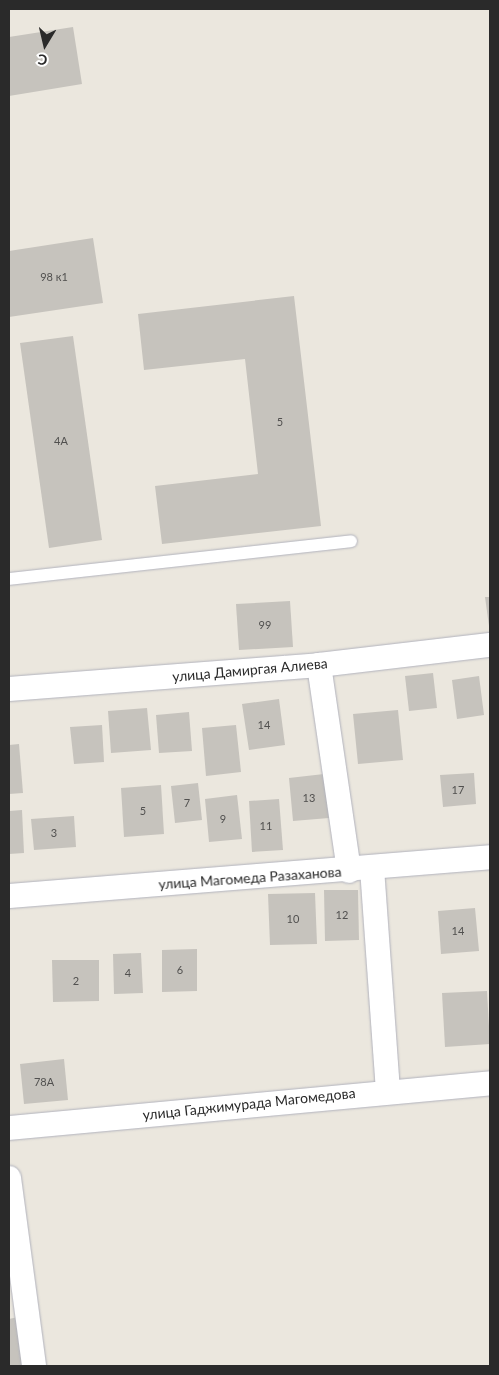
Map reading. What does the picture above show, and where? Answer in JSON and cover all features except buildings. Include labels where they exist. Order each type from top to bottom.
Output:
[{"type":"street","name":"улица Дамиргая Алиева","points":[[9,689],[319,665],[490,645]]},
{"type":"street","points":[[319,665],[349,871]]},
{"type":"street","name":"улица Магомеда Разаханова","points":[[9,896],[349,871],[490,857]]},
{"type":"street","points":[[372,868],[388,1091]]},
{"type":"street","name":"улица Гаджимурада Магомедова","points":[[9,1128],[388,1091],[490,1083]]},
{"type":"street","points":[[9,1178],[34,1366]]},
{"type":"lane","points":[[9,579],[350,541]]}]
